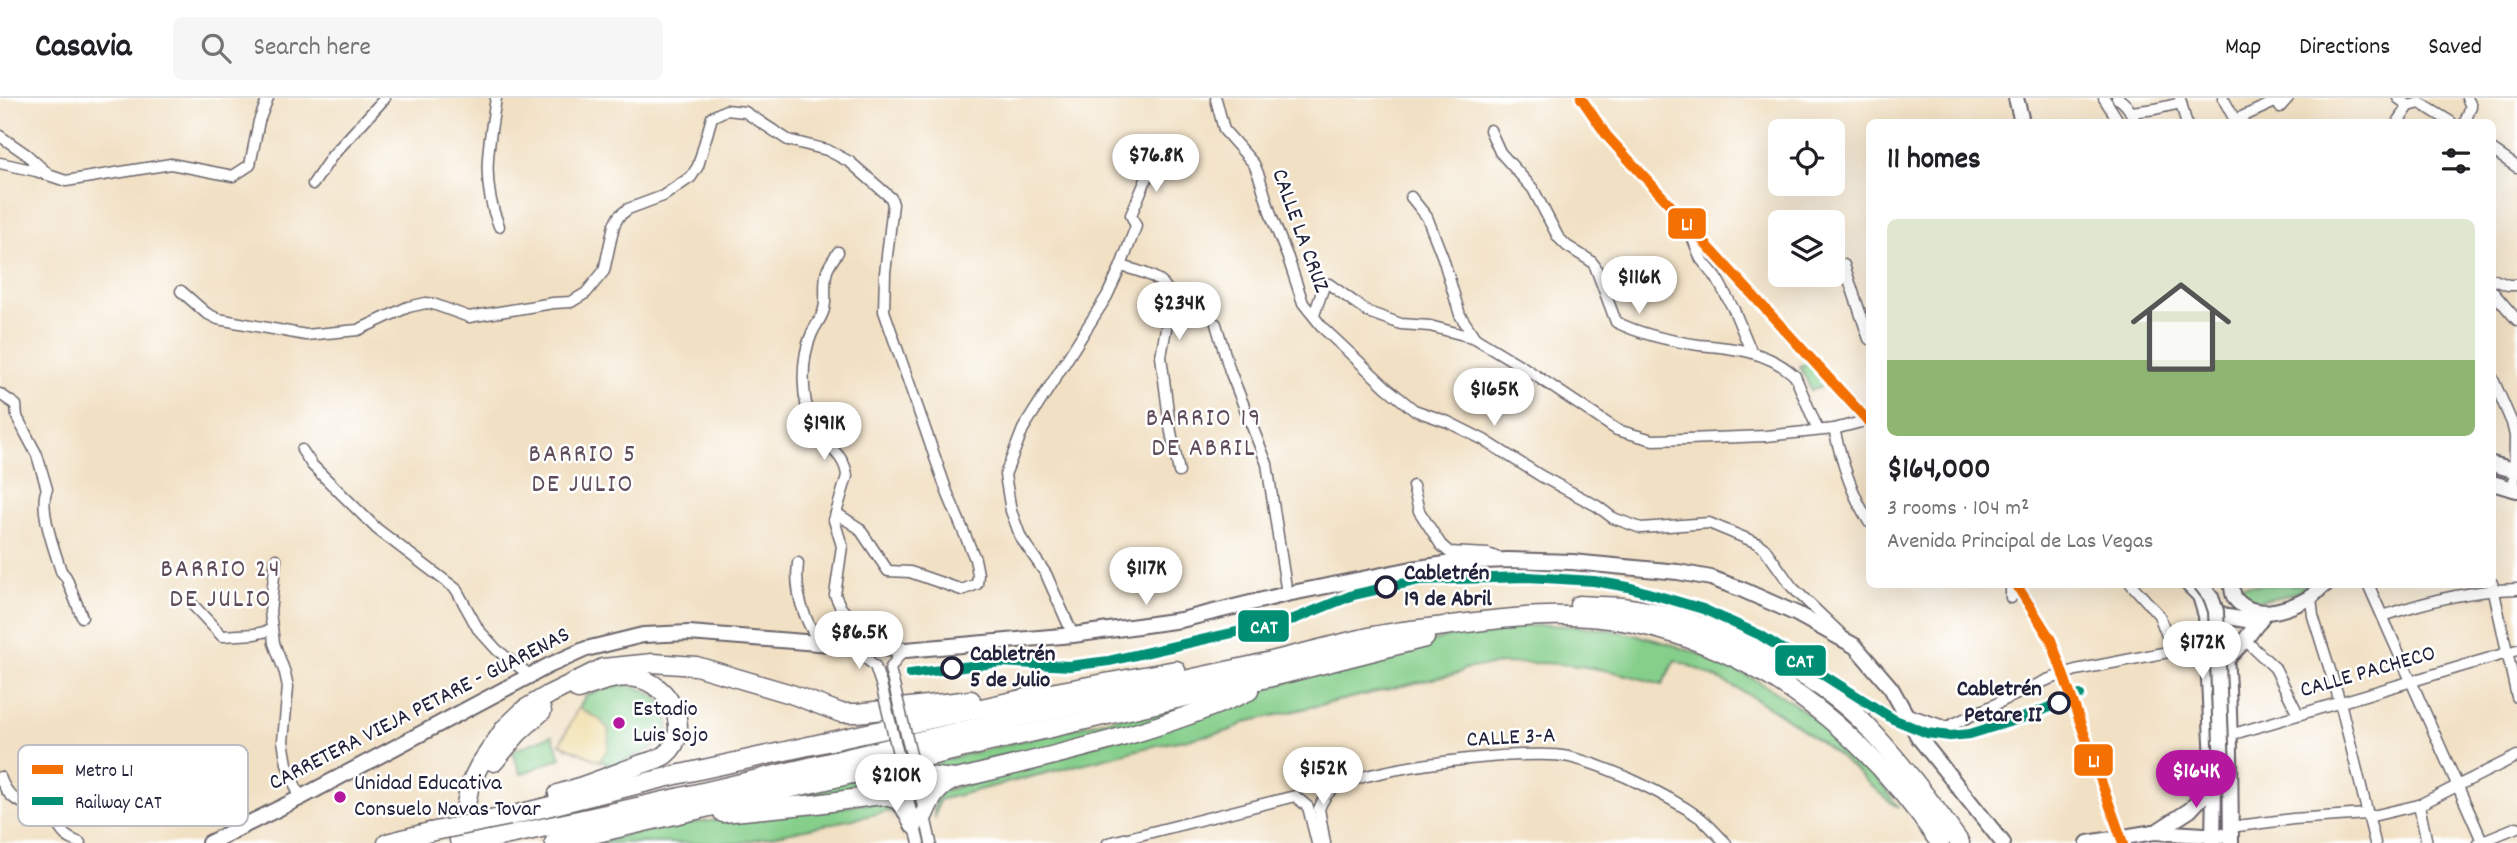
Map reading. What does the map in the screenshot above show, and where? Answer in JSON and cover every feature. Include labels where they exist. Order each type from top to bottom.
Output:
[{"type":"highway","points":[[508,811],[1076,688],[1225,661],[1368,627],[1479,608],[1558,604],[1623,608],[1675,620],[1728,637],[1757,650],[1823,690],[1858,717],[1940,843]]},
{"type":"highway","points":[[387,843],[430,832],[508,811],[664,756],[678,734],[677,719],[671,704],[653,684],[631,677],[615,678],[588,686],[542,711],[518,733],[494,763],[478,794],[468,843],[587,819],[930,737],[1288,658],[1377,635],[1529,615],[1593,617],[1633,624],[1687,638],[1749,663],[1785,684],[1849,735],[1883,756],[1932,802],[1961,843]]},
{"type":"highway","points":[[556,843],[1280,675],[1446,633],[1468,622]]},
{"type":"highway","points":[[458,843],[470,784],[505,728],[541,699],[603,668],[653,663],[696,666],[791,694],[841,713],[1076,688]]},
{"type":"highway","points":[[688,811],[701,814],[725,813],[881,795],[897,799],[919,820],[933,795],[946,783],[1132,734],[1206,709],[1280,675]]},
{"type":"highway","points":[[874,796],[910,776],[956,779]]},
{"type":"street","points":[[0,163],[66,181],[171,164],[233,176],[250,164],[259,121],[268,98]]},
{"type":"street","points":[[313,184],[332,156],[385,98]]},
{"type":"street","points":[[496,98],[488,150],[487,191],[499,226]]},
{"type":"street","points":[[2009,98],[2013,119]]},
{"type":"street","points":[[2016,98],[2021,119]]},
{"type":"street","points":[[2104,98],[2117,119]]},
{"type":"street","points":[[2223,98],[2234,119]]},
{"type":"street","points":[[2239,119],[2276,100],[2280,107],[2288,98]]},
{"type":"street","points":[[2398,98],[2409,106]]},
{"type":"street","points":[[2466,119],[2471,106],[2467,98]]},
{"type":"street","name":"CALLE LA CRUZ","points":[[1216,99],[1224,130],[1254,164],[1303,303],[1323,328],[1355,359],[1414,410],[1448,422],[1484,440],[1613,518],[1641,528],[1709,523],[1757,543],[1765,549],[1792,587],[1855,646]]},
{"type":"street","points":[[2120,99],[2134,119]]},
{"type":"street","points":[[2130,112],[2155,109],[2180,100],[2185,119]]},
{"type":"street","points":[[2400,119],[2409,106],[2421,100],[2447,119]]},
{"type":"street","points":[[180,291],[206,313],[218,319],[306,335],[358,330],[408,307],[426,303],[470,317],[571,302],[586,293],[604,271],[614,225],[620,216],[628,209],[663,196],[691,177],[698,166],[710,121],[717,113],[733,109],[745,112],[788,140],[827,150],[850,162],[891,198],[893,204],[885,273],[884,311],[947,492],[975,559],[977,584],[962,590],[910,572],[888,571],[859,527],[836,513]]},
{"type":"street","points":[[1490,130],[1500,152],[1533,189],[1558,237],[1595,266],[1616,322],[1632,330],[1669,340],[1751,351],[1788,370],[1795,376],[1818,430]]},
{"type":"street","points":[[0,136],[26,154],[49,175]]},
{"type":"street","points":[[2496,153],[2517,167]]},
{"type":"street","points":[[1073,635],[1046,574],[1021,538],[1011,511],[1006,475],[1023,429],[1107,296],[1121,266],[1136,226],[1131,215],[1149,167]]},
{"type":"street","points":[[1411,197],[1427,217],[1460,315],[1475,338]]},
{"type":"street","points":[[1693,239],[1701,259],[1716,277],[1734,310],[1751,351]]},
{"type":"street","points":[[838,252],[827,272],[827,300],[823,314],[812,332],[804,367],[807,398],[816,432],[844,462],[847,476],[834,520],[842,547],[835,595],[841,608],[851,618],[901,650],[890,669],[919,820],[919,843]]},
{"type":"street","points":[[1121,266],[1152,275],[1168,288],[1170,295],[1161,356],[1179,472]]},
{"type":"street","points":[[1845,268],[1866,330]]},
{"type":"street","points":[[2496,280],[2517,285]]},
{"type":"street","points":[[1314,315],[1321,291],[1324,286],[1329,285],[1367,312],[1401,324],[1430,326],[1475,338],[1617,430],[1653,440],[1766,436],[1834,429],[1866,421]]},
{"type":"street","points":[[2496,296],[2517,320]]},
{"type":"street","points":[[1216,324],[1235,384],[1267,464],[1287,594]]},
{"type":"street","points":[[2496,385],[2514,421],[2516,446],[2515,489],[2496,484]]},
{"type":"street","points":[[0,394],[16,405],[17,417],[37,454],[47,489],[44,493],[47,521],[61,571],[82,617]]},
{"type":"street","points":[[1834,429],[1843,465],[1866,516]]},
{"type":"street","points":[[302,450],[312,465],[377,529],[456,589],[483,634],[497,650],[531,676]]},
{"type":"street","points":[[2496,465],[2516,470]]},
{"type":"street","points":[[1413,486],[1419,510],[1441,545],[1449,552],[1488,554],[1502,560]]},
{"type":"street","points":[[276,559],[270,612],[272,630],[288,687],[283,732],[284,750],[300,798]]},
{"type":"street","name":"CARRETERA VIEJA PETARE - GUARENAS","points":[[248,824],[548,666],[586,649],[643,635],[689,633],[901,650],[1073,635],[1181,620],[1287,594],[1412,569],[1459,562],[1502,560],[1652,569],[1711,578],[1797,614],[1855,646],[1887,682],[1919,738],[2003,843]]},
{"type":"street","points":[[798,563],[796,577],[801,604],[809,627],[821,645]]},
{"type":"street","points":[[2496,586],[2517,589]]},
{"type":"street","points":[[2011,588],[2011,598]]},
{"type":"street","points":[[1905,713],[1947,727],[2047,680],[2076,670],[2136,660],[2170,650],[2159,615],[2135,588]]},
{"type":"street","points":[[2208,588],[2220,604],[2227,659],[2231,836]]},
{"type":"street","points":[[2208,588],[2206,616],[2214,784],[2213,839]]},
{"type":"street","points":[[2208,588],[2217,621],[2222,770],[2231,789]]},
{"type":"street","points":[[2232,588],[2238,602],[2262,617]]},
{"type":"street","points":[[2370,588],[2481,842],[2517,827]]},
{"type":"street","points":[[2383,616],[2433,600],[2484,588]]},
{"type":"street","points":[[2494,588],[2512,651],[2517,696]]},
{"type":"street","points":[[2227,659],[2262,617],[2318,589]]},
{"type":"street","points":[[2318,589],[2313,616],[2340,702],[2375,843]]},
{"type":"street","points":[[193,605],[222,636],[272,630]]},
{"type":"street","points":[[2206,616],[2262,617]]},
{"type":"street","points":[[2245,640],[2275,668],[2298,714]]},
{"type":"street","points":[[853,647],[875,666],[910,776]]},
{"type":"street","name":"CALLE PACHECO","points":[[2230,734],[2512,651]]},
{"type":"street","name":"CALLE 3-A","points":[[1325,843],[1319,809],[1331,789],[1394,770],[1493,755],[1567,756],[1606,769],[1639,783],[1700,818],[1726,843]]},
{"type":"street","points":[[2154,832],[2213,839],[2293,819],[2419,805],[2517,756]]},
{"type":"street","points":[[2088,843],[2154,832],[2173,823],[2190,810],[2214,784],[2222,770]]},
{"type":"street","points":[[0,777],[11,797],[18,801]]},
{"type":"street","points":[[1108,843],[1295,796],[1308,807],[1317,843]]},
{"type":"street","points":[[2419,805],[2427,843]]},
{"type":"street","points":[[919,820],[931,843]]},
{"type":"street","points":[[55,826],[61,834],[80,843]]},
{"type":"street","name":"CARRETERA VIEJA PETARE - GUARENAS","points":[[209,843],[243,826]]},
{"type":"green space","points":[[1815,359],[1826,384],[1811,390],[1800,366]]},
{"type":"green space","points":[[2236,588],[2305,588],[2278,597],[2242,599]]},
{"type":"green space","points":[[1548,625],[1599,629],[1649,638],[1698,654],[1746,675],[1790,701],[1831,732],[1868,768],[1899,808],[1842,759],[1783,716],[1720,680],[1675,660],[1662,685],[1613,672],[1564,665],[1514,663],[1464,669],[1459,673],[1246,722],[1229,731],[1153,746],[939,800],[935,817],[934,807],[940,792],[1227,704],[1319,670],[1463,633],[1503,627]]},
{"type":"green space","name":"Estadio Luis Sojo","points":[[621,685],[644,690],[661,702],[669,720],[663,743],[613,766],[560,744],[586,695]]},
{"type":"green space","points":[[1223,692],[1141,727],[955,774],[924,770],[922,765]]},
{"type":"green space","points":[[552,735],[561,758],[521,774],[512,751]]},
{"type":"green space","points":[[892,768],[895,779],[884,787],[782,802],[779,794]]},
{"type":"green space","points":[[887,800],[906,822],[895,810],[739,843],[593,843],[673,825]]},
{"type":"sand","points":[[578,708],[599,719],[609,730],[608,749],[599,761],[560,744]]},
{"type":"metro line","name":"L1","points":[[1581,98],[1607,136],[1866,419]]},
{"type":"metro line","name":"L1","points":[[2018,588],[2051,640],[2123,843]]},
{"type":"rail line","name":"CAT","points":[[910,674],[1001,662],[1069,666],[1109,661],[1294,619],[1353,595],[1419,580],[1528,577],[1594,581],[1628,587],[1703,609],[1760,635],[1893,719],[1927,733],[1950,736],[1970,734],[2025,717],[2080,695]]},
{"type":"place","name":"Cabletrén 19 de Abril","points":[[1386,587]]},
{"type":"place","name":"Cabletrén 5 de Julio","points":[[952,668]]},
{"type":"place","name":"Cabletrén Petare II","points":[[2059,703]]},
{"type":"place","name":"Estadio Luis Sojo","points":[[619,723]]},
{"type":"place","name":"Unidad Educativa Consuelo Navas Tovar","points":[[340,797]]},
{"type":"district","name":"BARRIO 19 DE ABRIL","points":[[1204,434]]},
{"type":"district","name":"BARRIO 5 DE JULIO","points":[[583,470]]},
{"type":"district","name":"BARRIO 24 DE JULIO","points":[[221,585]]}]
